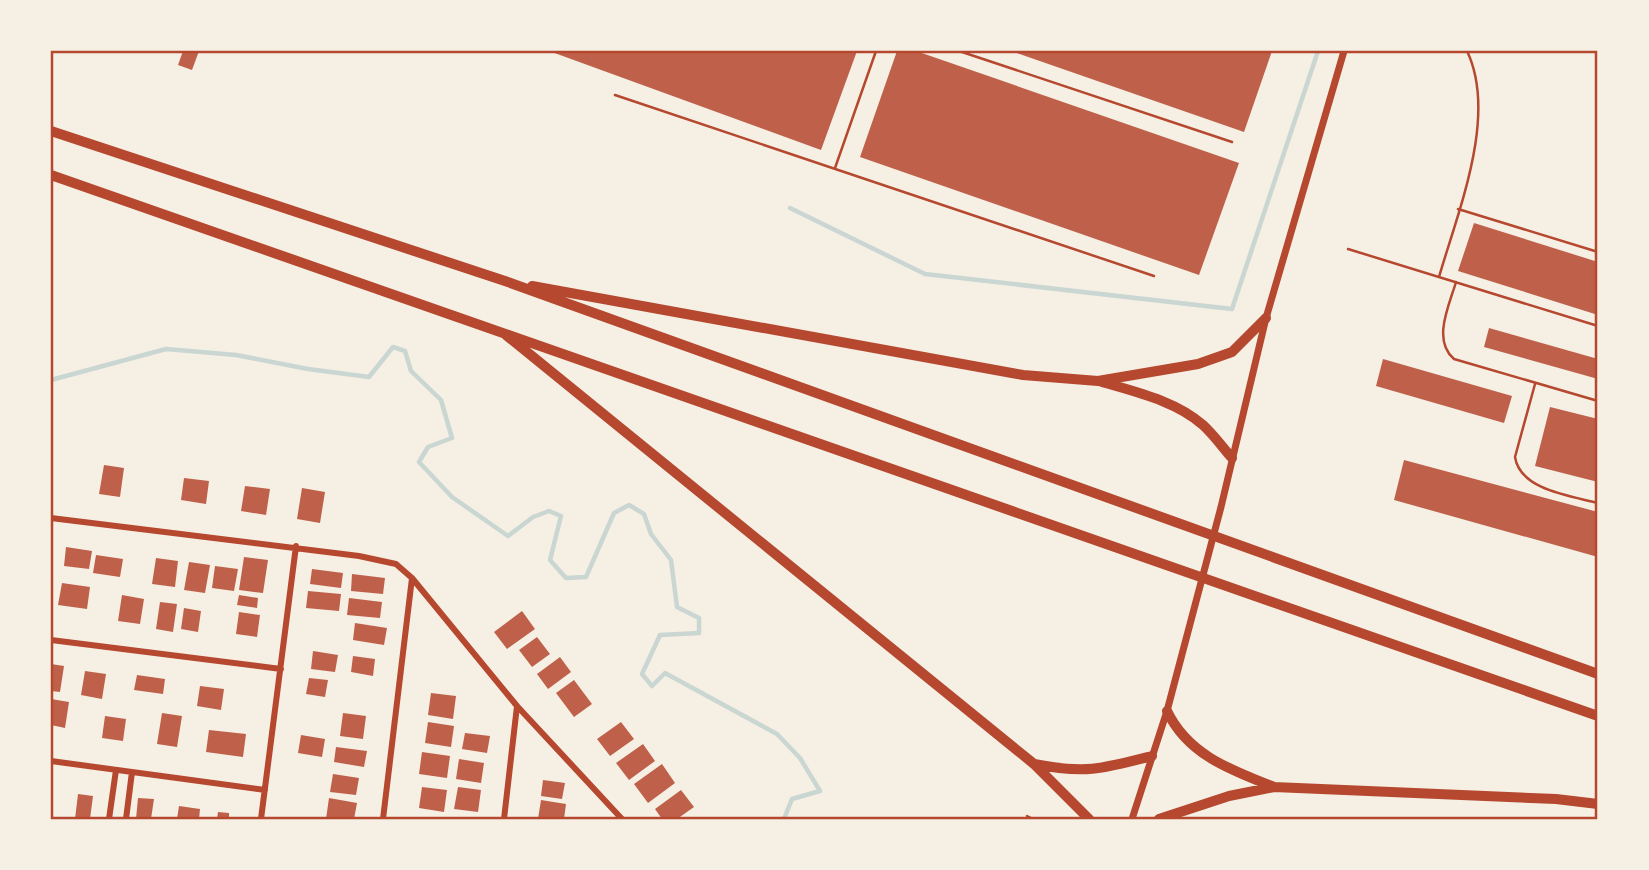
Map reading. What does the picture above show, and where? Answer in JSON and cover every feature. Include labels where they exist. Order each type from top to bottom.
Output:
[{"type":"highway","points":[[51,131],[505,281],[1598,674]]},
{"type":"highway","points":[[51,175],[498,329],[1598,716]]},
{"type":"highway","points":[[505,281],[1023,375],[1098,381],[1147,395],[1172,406],[1202,424],[1232,458]]},
{"type":"highway","points":[[1098,381],[1198,364],[1232,352],[1266,318]]},
{"type":"highway","points":[[498,329],[1034,764],[1089,819]]},
{"type":"highway","points":[[1167,711],[1177,732],[1215,764],[1274,787]]},
{"type":"highway","points":[[1034,764],[1072,772],[1100,771],[1152,756]]},
{"type":"highway","points":[[1158,819],[1229,796],[1274,787],[1556,799],[1598,804]]},
{"type":"street","points":[[1132,819],[1167,711],[1266,318],[1344,51]]},
{"type":"street","points":[[51,518],[296,546],[396,564],[412,578],[517,706],[622,819]]},
{"type":"street","points":[[261,819],[296,546]]},
{"type":"street","points":[[383,819],[412,578]]},
{"type":"street","points":[[51,640],[281,668]]},
{"type":"street","points":[[504,819],[517,706]]},
{"type":"street","points":[[51,761],[265,790]]},
{"type":"street","points":[[110,819],[116,770]]},
{"type":"street","points":[[126,819],[132,772]]},
{"type":"lane","points":[[835,168],[876,51]]},
{"type":"lane","points":[[959,51],[1232,142]]},
{"type":"lane","points":[[1439,276],[1479,125],[1477,71],[1467,51]]},
{"type":"lane","points":[[615,95],[1154,276]]},
{"type":"lane","points":[[1458,209],[1598,252]]},
{"type":"lane","points":[[1348,249],[1598,326]]},
{"type":"lane","points":[[1455,282],[1442,334],[1447,353],[1463,364],[1598,401]]},
{"type":"lane","points":[[1535,384],[1515,457],[1517,467],[1530,480],[1559,493],[1598,503]]},
{"type":"lane","points":[[1027,816],[1033,819]]},
{"type":"building","points":[[183,51],[199,51],[192,70],[178,65]]},
{"type":"building","points":[[549,51],[857,51],[821,150]]},
{"type":"building","points":[[897,51],[916,51],[1239,163],[1199,275],[860,157]]},
{"type":"building","points":[[1011,51],[1272,51],[1244,132]]},
{"type":"building","points":[[1474,223],[1598,262],[1598,315],[1458,271]]},
{"type":"building","points":[[1489,328],[1598,359],[1598,379],[1484,347]]},
{"type":"building","points":[[1383,359],[1512,396],[1504,423],[1376,386]]},
{"type":"building","points":[[1550,407],[1598,419],[1598,482],[1535,466]]},
{"type":"building","points":[[1404,460],[1598,512],[1598,557],[1394,500]]},
{"type":"building","points":[[104,465],[124,468],[120,497],[99,494]]},
{"type":"building","points":[[184,478],[209,481],[206,504],[181,500]]},
{"type":"building","points":[[245,486],[270,489],[266,515],[241,511]]},
{"type":"building","points":[[302,488],[325,492],[320,523],[297,519]]},
{"type":"building","points":[[66,547],[92,551],[89,569],[64,566]]},
{"type":"building","points":[[96,555],[123,559],[120,577],[93,573]]},
{"type":"building","points":[[244,557],[268,560],[263,593],[239,590]]},
{"type":"building","points":[[156,558],[178,561],[175,587],[152,584]]},
{"type":"building","points":[[189,562],[210,565],[205,593],[184,590]]},
{"type":"building","points":[[215,566],[238,569],[234,591],[212,588]]},
{"type":"building","points":[[312,569],[343,573],[341,588],[310,584]]},
{"type":"building","points":[[352,574],[385,578],[383,594],[351,591]]},
{"type":"building","points":[[62,583],[90,587],[87,609],[58,605]]},
{"type":"building","points":[[308,591],[341,594],[339,611],[306,608]]},
{"type":"building","points":[[122,595],[144,599],[140,624],[118,621]]},
{"type":"building","points":[[239,595],[258,598],[257,608],[237,605]]},
{"type":"building","points":[[349,598],[382,602],[380,618],[347,615]]},
{"type":"building","points":[[160,602],[177,604],[173,632],[156,629]]},
{"type":"building","points":[[184,608],[201,611],[198,632],[181,629]]},
{"type":"building","points":[[522,611],[535,629],[507,649],[494,632]]},
{"type":"building","points":[[239,612],[260,615],[257,637],[236,634]]},
{"type":"building","points":[[355,623],[387,628],[384,645],[353,640]]},
{"type":"building","points":[[537,637],[550,654],[532,667],[519,650]]},
{"type":"building","points":[[313,651],[338,655],[335,672],[311,669]]},
{"type":"building","points":[[353,656],[375,659],[373,676],[351,672]]},
{"type":"building","points":[[560,657],[571,672],[548,689],[537,674]]},
{"type":"building","points":[[51,664],[64,666],[60,692],[51,691]]},
{"type":"building","points":[[85,671],[106,674],[102,699],[81,695]]},
{"type":"building","points":[[137,675],[165,679],[163,694],[134,690]]},
{"type":"building","points":[[309,678],[328,680],[325,697],[306,694]]},
{"type":"building","points":[[574,680],[592,704],[574,717],[556,693]]},
{"type":"building","points":[[200,686],[224,689],[221,710],[197,706]]},
{"type":"building","points":[[431,693],[456,696],[453,719],[428,715]]},
{"type":"building","points":[[51,699],[69,702],[65,728],[51,725]]},
{"type":"building","points":[[162,713],[182,716],[177,747],[157,744]]},
{"type":"building","points":[[343,713],[366,716],[363,739],[340,736]]},
{"type":"building","points":[[105,716],[126,719],[123,741],[102,738]]},
{"type":"building","points":[[428,722],[454,726],[451,747],[425,743]]},
{"type":"building","points":[[621,722],[634,739],[610,756],[597,739]]},
{"type":"building","points":[[209,730],[246,734],[243,757],[206,752]]},
{"type":"building","points":[[465,733],[490,736],[487,753],[462,749]]},
{"type":"building","points":[[301,735],[325,739],[322,757],[298,753]]},
{"type":"building","points":[[643,744],[655,761],[629,780],[616,763]]},
{"type":"building","points":[[336,747],[367,751],[364,767],[334,762]]},
{"type":"building","points":[[422,752],[450,756],[447,778],[419,774]]},
{"type":"building","points":[[459,759],[484,763],[481,783],[456,779]]},
{"type":"building","points":[[662,764],[675,783],[648,803],[634,784]]},
{"type":"building","points":[[333,774],[359,778],[356,795],[330,792]]},
{"type":"building","points":[[543,780],[565,783],[562,799],[541,796]]},
{"type":"building","points":[[422,787],[447,790],[444,812],[419,808]]},
{"type":"building","points":[[458,787],[481,790],[478,812],[454,809]]},
{"type":"building","points":[[681,790],[694,807],[677,819],[662,819],[655,809]]},
{"type":"building","points":[[78,794],[93,796],[90,819],[75,819]]},
{"type":"building","points":[[138,798],[154,799],[151,819],[136,819]]},
{"type":"building","points":[[329,798],[357,803],[354,819],[326,819]]},
{"type":"building","points":[[541,800],[566,804],[564,819],[538,819]]},
{"type":"building","points":[[179,806],[200,809],[199,819],[177,819]]},
{"type":"building","points":[[218,812],[229,813],[229,819],[217,819]]},
{"type":"waterway","points":[[790,208],[925,274],[1232,309],[1318,51]]},
{"type":"waterway","points":[[51,380],[166,349],[236,355],[369,377],[393,347],[405,351],[411,371],[441,400],[452,438],[428,447],[419,462],[452,497],[508,536],[533,517],[549,511],[561,516],[550,560],[566,578],[586,577],[614,513],[629,505],[644,514],[651,534],[671,560],[677,607],[699,618],[699,633],[660,635],[642,674],[652,686],[665,673],[777,734],[800,758],[820,791],[792,799],[784,819]]}]
